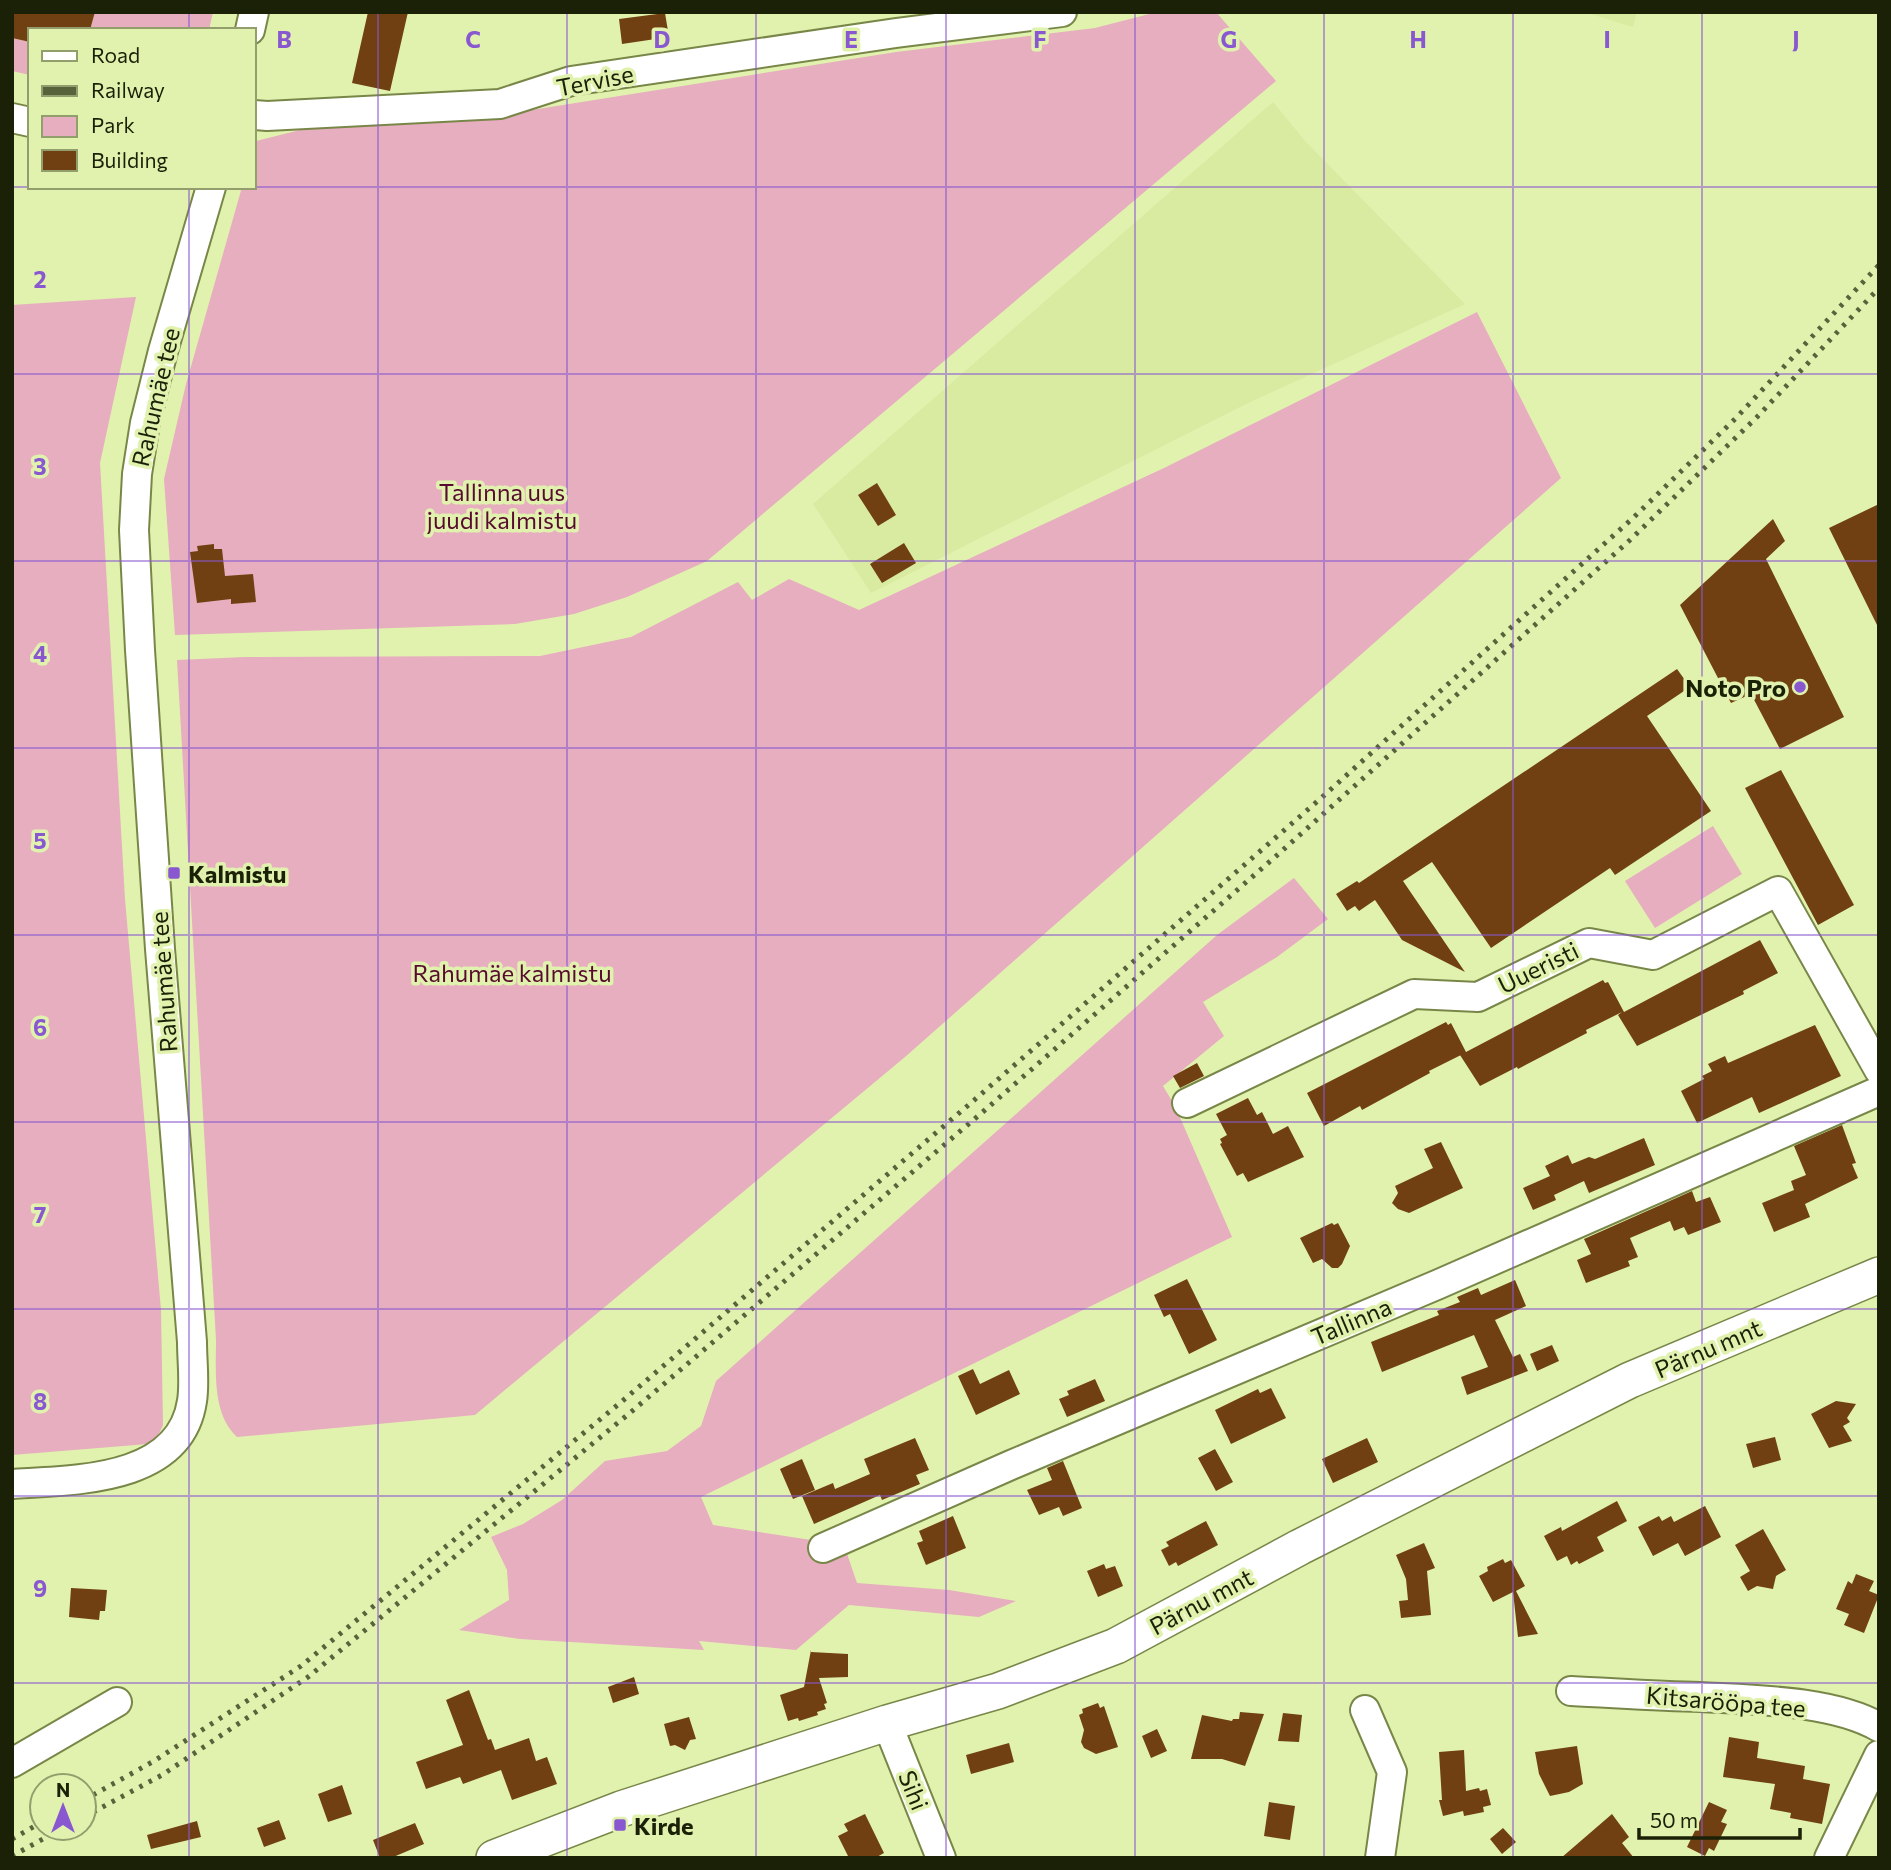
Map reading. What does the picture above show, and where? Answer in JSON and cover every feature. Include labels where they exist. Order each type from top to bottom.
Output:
[{"type":"main road","name":"Pärnu mnt","points":[[494,1858],[621,1809],[887,1723],[998,1691],[1116,1646],[1300,1547],[1630,1380],[1879,1275]]},
{"type":"street","name":"Tervise","points":[[256,115],[500,104],[571,81],[896,33],[1062,12]]},
{"type":"street","name":"Rahumäe tee","points":[[12,1484],[93,1478],[138,1467],[180,1436],[192,1402],[192,1342],[160,949],[140,650],[135,530],[137,474],[145,424],[163,351],[210,189]]},
{"type":"street","name":"Uueristi","points":[[1187,1103],[1414,994],[1478,997],[1589,943],[1653,955],[1778,891],[1879,1070]]},
{"type":"street","name":"Tallinna","points":[[823,1548],[1011,1465],[1439,1284],[1879,1091]]},
{"type":"street","name":"Kitsarööpa tee","points":[[1571,1691],[1745,1698],[1828,1710],[1866,1720],[1879,1727]]},
{"type":"street","points":[[12,1763],[117,1702]]},
{"type":"street","points":[[1365,1710],[1392,1772],[1380,1858]]},
{"type":"street","name":"Sihi","points":[[887,1723],[941,1858]]},
{"type":"street","points":[[1829,1858],[1879,1755]]},
{"type":"shaded area","points":[[1584,12],[1637,12],[1633,27]]},
{"type":"shaded area","points":[[1273,102],[1306,142],[1465,304],[1246,404],[871,593],[813,504]]},
{"type":"green space","points":[[95,12],[213,12],[209,28],[91,28]]},
{"type":"green space","name":"Tallinna uus juudi kalmistu","points":[[1157,12],[1216,12],[1276,81],[707,561],[627,597],[574,614],[515,624],[175,635],[164,479],[186,384],[241,189],[256,189],[256,141],[312,127],[506,114],[896,52],[1095,28]]},
{"type":"green space","points":[[12,38],[28,42],[28,75],[12,71]]},
{"type":"green space","points":[[136,297],[100,463],[125,899],[161,1310],[163,1425],[158,1436],[148,1444],[12,1455],[12,305]]},
{"type":"green space","name":"Rahumäe kalmistu","points":[[1477,312],[1561,478],[905,1057],[475,1415],[237,1437],[223,1417],[217,1392],[177,660],[245,657],[540,656],[631,637],[738,582],[752,600],[789,579],[859,610],[1164,468]]},
{"type":"green space","points":[[1713,826],[1742,874],[1655,928],[1625,881]]},
{"type":"green space","points":[[1294,878],[1328,919],[1277,957],[1203,1002],[1224,1036],[1163,1086],[1175,1106],[1232,1237],[701,1497],[713,1525],[844,1545],[857,1583],[949,1590],[1016,1601],[979,1617],[849,1605],[796,1650],[699,1641],[704,1650],[520,1639],[459,1630],[509,1600],[507,1570],[491,1537],[523,1524],[562,1500],[605,1461],[667,1451],[701,1426],[716,1381],[1217,935]]},
{"type":"building","points":[[12,12],[95,12],[91,28],[28,28],[28,42],[12,38]]},
{"type":"building","points":[[368,12],[408,12],[390,91],[352,83]]},
{"type":"building","points":[[665,13],[669,37],[622,44],[619,19]]},
{"type":"building","points":[[877,483],[896,515],[878,526],[858,495]]},
{"type":"building","points":[[1879,504],[1879,629],[1829,528]]},
{"type":"building","points":[[1773,519],[1785,541],[1766,559],[1844,717],[1780,749],[1751,694],[1731,703],[1680,605]]},
{"type":"building","points":[[904,543],[916,563],[882,583],[870,564]]},
{"type":"building","points":[[214,544],[214,549],[222,549],[225,576],[253,574],[256,602],[231,604],[231,599],[197,603],[190,552],[198,551],[197,546]]},
{"type":"building","points":[[1677,669],[1690,687],[1647,716],[1711,811],[1615,875],[1610,868],[1491,948],[1432,862],[1403,881],[1465,972],[1402,940],[1375,900],[1359,911],[1355,906],[1347,911],[1336,894],[1357,881],[1359,883]]},
{"type":"building","points":[[1781,770],[1854,905],[1818,925],[1745,788]]},
{"type":"building","points":[[1760,940],[1778,973],[1743,991],[1744,994],[1637,1046],[1618,1015],[1622,1012],[1518,1069],[1517,1067],[1480,1086],[1460,1055],[1362,1110],[1360,1106],[1324,1126],[1307,1093],[1446,1022],[1448,1025],[1451,1023],[1466,1052],[1603,980],[1608,982],[1624,1012]]},
{"type":"building","points":[[1815,1025],[1841,1076],[1759,1113],[1752,1097],[1697,1123],[1681,1091],[1704,1079],[1702,1076],[1712,1071],[1708,1064],[1725,1056],[1728,1063]]},
{"type":"building","points":[[1197,1063],[1204,1076],[1180,1088],[1173,1076]]},
{"type":"building","points":[[1248,1098],[1257,1115],[1262,1112],[1273,1134],[1288,1126],[1304,1157],[1248,1182],[1243,1173],[1237,1176],[1220,1144],[1220,1139],[1227,1135],[1216,1114]]},
{"type":"building","points":[[1842,1125],[1856,1163],[1852,1164],[1858,1178],[1805,1204],[1810,1217],[1774,1232],[1762,1203],[1794,1190],[1791,1181],[1806,1175],[1794,1146]]},
{"type":"building","points":[[1644,1138],[1655,1165],[1589,1193],[1584,1181],[1554,1195],[1556,1200],[1533,1210],[1523,1188],[1550,1176],[1545,1166],[1568,1155],[1572,1164],[1589,1157],[1595,1159]]},
{"type":"building","points":[[1441,1142],[1463,1188],[1409,1213],[1398,1209],[1392,1203],[1398,1193],[1395,1186],[1433,1168],[1424,1149]]},
{"type":"building","points":[[1692,1191],[1696,1202],[1710,1197],[1721,1222],[1688,1235],[1684,1227],[1674,1231],[1670,1221],[1630,1238],[1638,1257],[1628,1261],[1630,1266],[1586,1283],[1577,1260],[1591,1254],[1584,1239]]},
{"type":"building","points":[[1332,1223],[1338,1223],[1350,1246],[1338,1268],[1332,1268],[1322,1259],[1313,1263],[1300,1238]]},
{"type":"building","points":[[1187,1279],[1217,1340],[1189,1354],[1170,1314],[1164,1317],[1154,1295]]},
{"type":"building","points":[[1515,1280],[1526,1306],[1495,1320],[1513,1357],[1520,1354],[1528,1371],[1467,1395],[1461,1377],[1488,1367],[1474,1335],[1382,1372],[1371,1342],[1439,1315],[1437,1311],[1460,1302],[1457,1297],[1478,1288],[1481,1295]]},
{"type":"building","points":[[1552,1345],[1559,1361],[1537,1371],[1530,1354]]},
{"type":"building","points":[[973,1369],[980,1384],[1009,1370],[1020,1394],[976,1415],[958,1376]]},
{"type":"building","points":[[1095,1379],[1105,1401],[1067,1417],[1059,1399],[1069,1395],[1067,1391]]},
{"type":"building","points":[[1271,1388],[1286,1418],[1231,1444],[1215,1410],[1258,1389],[1260,1393]]},
{"type":"building","points":[[1836,1401],[1856,1404],[1847,1418],[1850,1422],[1843,1426],[1852,1441],[1829,1448],[1811,1414]]},
{"type":"building","points":[[1775,1437],[1781,1460],[1753,1468],[1746,1444]]},
{"type":"building","points":[[915,1438],[929,1470],[916,1475],[920,1484],[882,1500],[880,1495],[814,1524],[802,1496],[833,1483],[835,1489],[870,1474],[864,1459]]},
{"type":"building","points":[[1367,1438],[1378,1462],[1333,1483],[1322,1459]]},
{"type":"building","points":[[1215,1449],[1233,1482],[1216,1491],[1198,1458]]},
{"type":"building","points":[[802,1459],[815,1490],[793,1499],[780,1469]]},
{"type":"building","points":[[1063,1461],[1082,1508],[1063,1516],[1059,1507],[1039,1515],[1027,1490],[1052,1480],[1047,1468]]},
{"type":"building","points":[[1617,1501],[1627,1521],[1597,1537],[1604,1551],[1579,1564],[1577,1561],[1571,1565],[1567,1556],[1557,1561],[1544,1536],[1561,1527],[1562,1531]]},
{"type":"building","points":[[1705,1506],[1721,1537],[1685,1556],[1678,1543],[1653,1556],[1638,1527],[1659,1516],[1662,1521],[1671,1516],[1674,1522]]},
{"type":"building","points":[[953,1516],[966,1548],[926,1565],[917,1543],[923,1541],[919,1531]]},
{"type":"building","points":[[1206,1521],[1218,1545],[1178,1566],[1176,1562],[1169,1566],[1161,1550],[1169,1546],[1166,1542]]},
{"type":"building","points":[[1763,1529],[1786,1570],[1776,1576],[1773,1589],[1757,1586],[1748,1591],[1740,1577],[1750,1571],[1735,1545]]},
{"type":"building","points":[[1424,1543],[1435,1568],[1427,1571],[1431,1615],[1401,1618],[1399,1601],[1408,1600],[1406,1579],[1396,1555]]},
{"type":"building","points":[[1503,1559],[1505,1563],[1511,1560],[1525,1586],[1516,1591],[1538,1634],[1518,1637],[1513,1592],[1493,1602],[1479,1576],[1488,1571],[1487,1567]]},
{"type":"building","points":[[1104,1564],[1106,1569],[1115,1566],[1123,1586],[1098,1597],[1087,1571]]},
{"type":"building","points":[[1856,1574],[1874,1581],[1869,1591],[1879,1595],[1864,1633],[1844,1625],[1849,1614],[1836,1609],[1848,1581],[1852,1584]]},
{"type":"building","points":[[71,1588],[107,1590],[105,1611],[100,1611],[99,1620],[69,1617]]},
{"type":"building","points":[[811,1650],[848,1654],[848,1677],[819,1678],[827,1703],[824,1704],[826,1709],[817,1712],[818,1715],[799,1721],[798,1718],[788,1721],[780,1695],[804,1687]]},
{"type":"building","points":[[634,1677],[639,1694],[613,1703],[608,1687]]},
{"type":"building","points":[[469,1690],[488,1740],[491,1739],[495,1750],[529,1738],[536,1761],[547,1757],[557,1784],[512,1800],[501,1770],[463,1784],[460,1777],[426,1789],[416,1762],[463,1745],[446,1700]]},
{"type":"building","points":[[1098,1703],[1100,1708],[1104,1706],[1118,1747],[1096,1754],[1084,1748],[1081,1742],[1084,1730],[1079,1715],[1083,1713],[1082,1709]]},
{"type":"building","points":[[1240,1712],[1264,1714],[1245,1766],[1222,1759],[1191,1759],[1202,1715],[1232,1721],[1239,1719]]},
{"type":"building","points":[[1283,1713],[1302,1715],[1299,1742],[1278,1741]]},
{"type":"building","points":[[689,1717],[696,1739],[690,1740],[685,1750],[675,1745],[670,1746],[664,1724]]},
{"type":"building","points":[[1157,1729],[1167,1751],[1151,1758],[1142,1736]]},
{"type":"building","points":[[1729,1737],[1759,1742],[1757,1758],[1805,1766],[1803,1779],[1830,1784],[1822,1824],[1790,1818],[1791,1813],[1770,1809],[1775,1784],[1723,1777]]},
{"type":"building","points":[[1009,1743],[1014,1762],[971,1774],[966,1755]]},
{"type":"building","points":[[1577,1746],[1583,1784],[1569,1792],[1550,1796],[1539,1774],[1535,1752]]},
{"type":"building","points":[[1464,1750],[1466,1791],[1487,1789],[1491,1805],[1483,1807],[1484,1812],[1464,1816],[1463,1811],[1443,1816],[1439,1800],[1442,1800],[1439,1752]]},
{"type":"building","points":[[342,1785],[352,1814],[328,1822],[318,1794]]},
{"type":"building","points":[[1269,1802],[1295,1806],[1290,1840],[1264,1836]]},
{"type":"building","points":[[1709,1802],[1727,1810],[1721,1822],[1727,1824],[1714,1851],[1709,1848],[1705,1856],[1687,1847]]},
{"type":"building","points":[[865,1814],[884,1853],[875,1858],[849,1858],[838,1836],[848,1831],[844,1824]]},
{"type":"building","points":[[1612,1814],[1629,1837],[1622,1843],[1634,1858],[1561,1858]]},
{"type":"building","points":[[279,1820],[286,1839],[264,1847],[257,1828]]},
{"type":"building","points":[[197,1821],[201,1837],[151,1849],[147,1835]]},
{"type":"building","points":[[415,1823],[424,1844],[391,1858],[380,1858],[373,1840]]},
{"type":"building","points":[[1503,1828],[1516,1842],[1502,1854],[1490,1839]]},
{"type":"railway","points":[[98,1792],[154,1761],[301,1666],[620,1403],[972,1102],[1320,799],[1633,518],[1736,418],[1879,265]]},
{"type":"railway","points":[[98,1809],[162,1775],[308,1677],[631,1412],[985,1110],[1275,857],[1630,540],[1757,417],[1879,288]]},
{"type":"railway","points":[[12,1839],[28,1830]]},
{"type":"railway","points":[[12,1856],[38,1842]]},
{"type":"place","name":"Noto Pro","points":[[1800,687]]},
{"type":"place","name":"Kalmistu","points":[[174,873]]},
{"type":"place","name":"Kirde","points":[[620,1825]]}]
